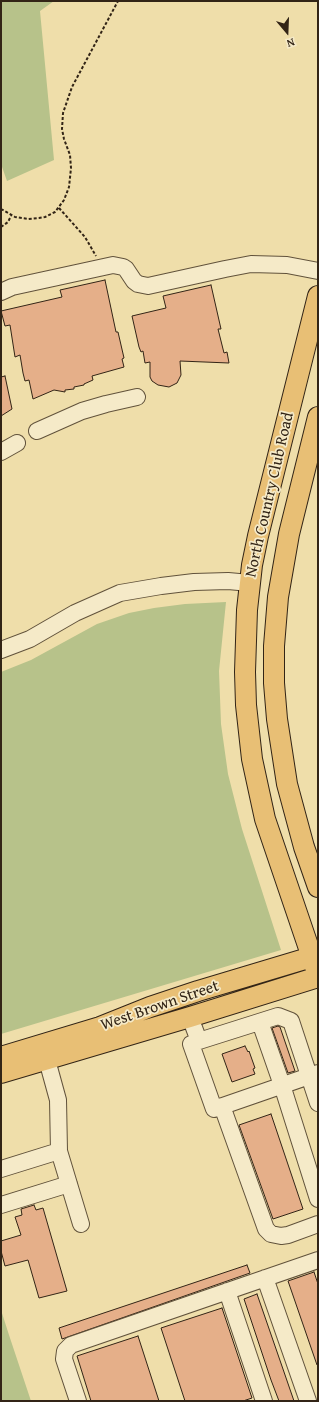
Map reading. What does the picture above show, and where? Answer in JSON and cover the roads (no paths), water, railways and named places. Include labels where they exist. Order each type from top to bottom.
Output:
[{"type":"main road","name":"North Country Club Road","points":[[318,296],[263,513],[250,583],[247,610],[245,672],[246,705],[252,759],[265,819],[315,956],[318,976]]},
{"type":"main road","name":"North Country Club Road","points":[[318,417],[288,534],[279,588],[274,646],[274,683],[277,719],[287,784],[294,812],[318,886]]},
{"type":"main road","points":[[250,583],[279,588]]},
{"type":"main road","name":"West Brown Street","points":[[1,1056],[100,1027],[198,991],[315,956]]},
{"type":"main road","name":"West Brown Street","points":[[1,1073],[190,1017],[318,976]]},
{"type":"main road","points":[[47,1060],[49,1054],[54,1050],[67,1042],[100,1027]]},
{"type":"lane","points":[[1,292],[12,287],[113,265],[126,269],[134,281],[138,284],[148,286],[251,264],[287,265],[318,271]]},
{"type":"lane","points":[[37,431],[82,411],[137,397]]},
{"type":"lane","points":[[1,452],[17,443]]},
{"type":"lane","points":[[1,650],[30,639],[75,613],[120,593],[194,582],[228,581],[250,583]]},
{"type":"lane","points":[[313,1075],[214,1109],[192,1044],[278,1016],[291,1021],[313,1075],[318,1103]]},
{"type":"lane","points":[[190,1017],[199,1041]]},
{"type":"lane","points":[[260,1022],[282,1085],[318,1199]]},
{"type":"lane","points":[[47,1060],[58,1100],[59,1151],[81,1224]]},
{"type":"lane","points":[[222,1106],[266,1229],[271,1234],[281,1236],[288,1235],[318,1224]]},
{"type":"lane","points":[[1,1169],[59,1151]]},
{"type":"lane","points":[[1,1205],[69,1184]]},
{"type":"lane","points":[[78,1401],[64,1359],[65,1351],[71,1345],[318,1260]]},
{"type":"lane","points":[[265,1278],[308,1401]]},
{"type":"lane","points":[[227,1291],[264,1401]]}]
